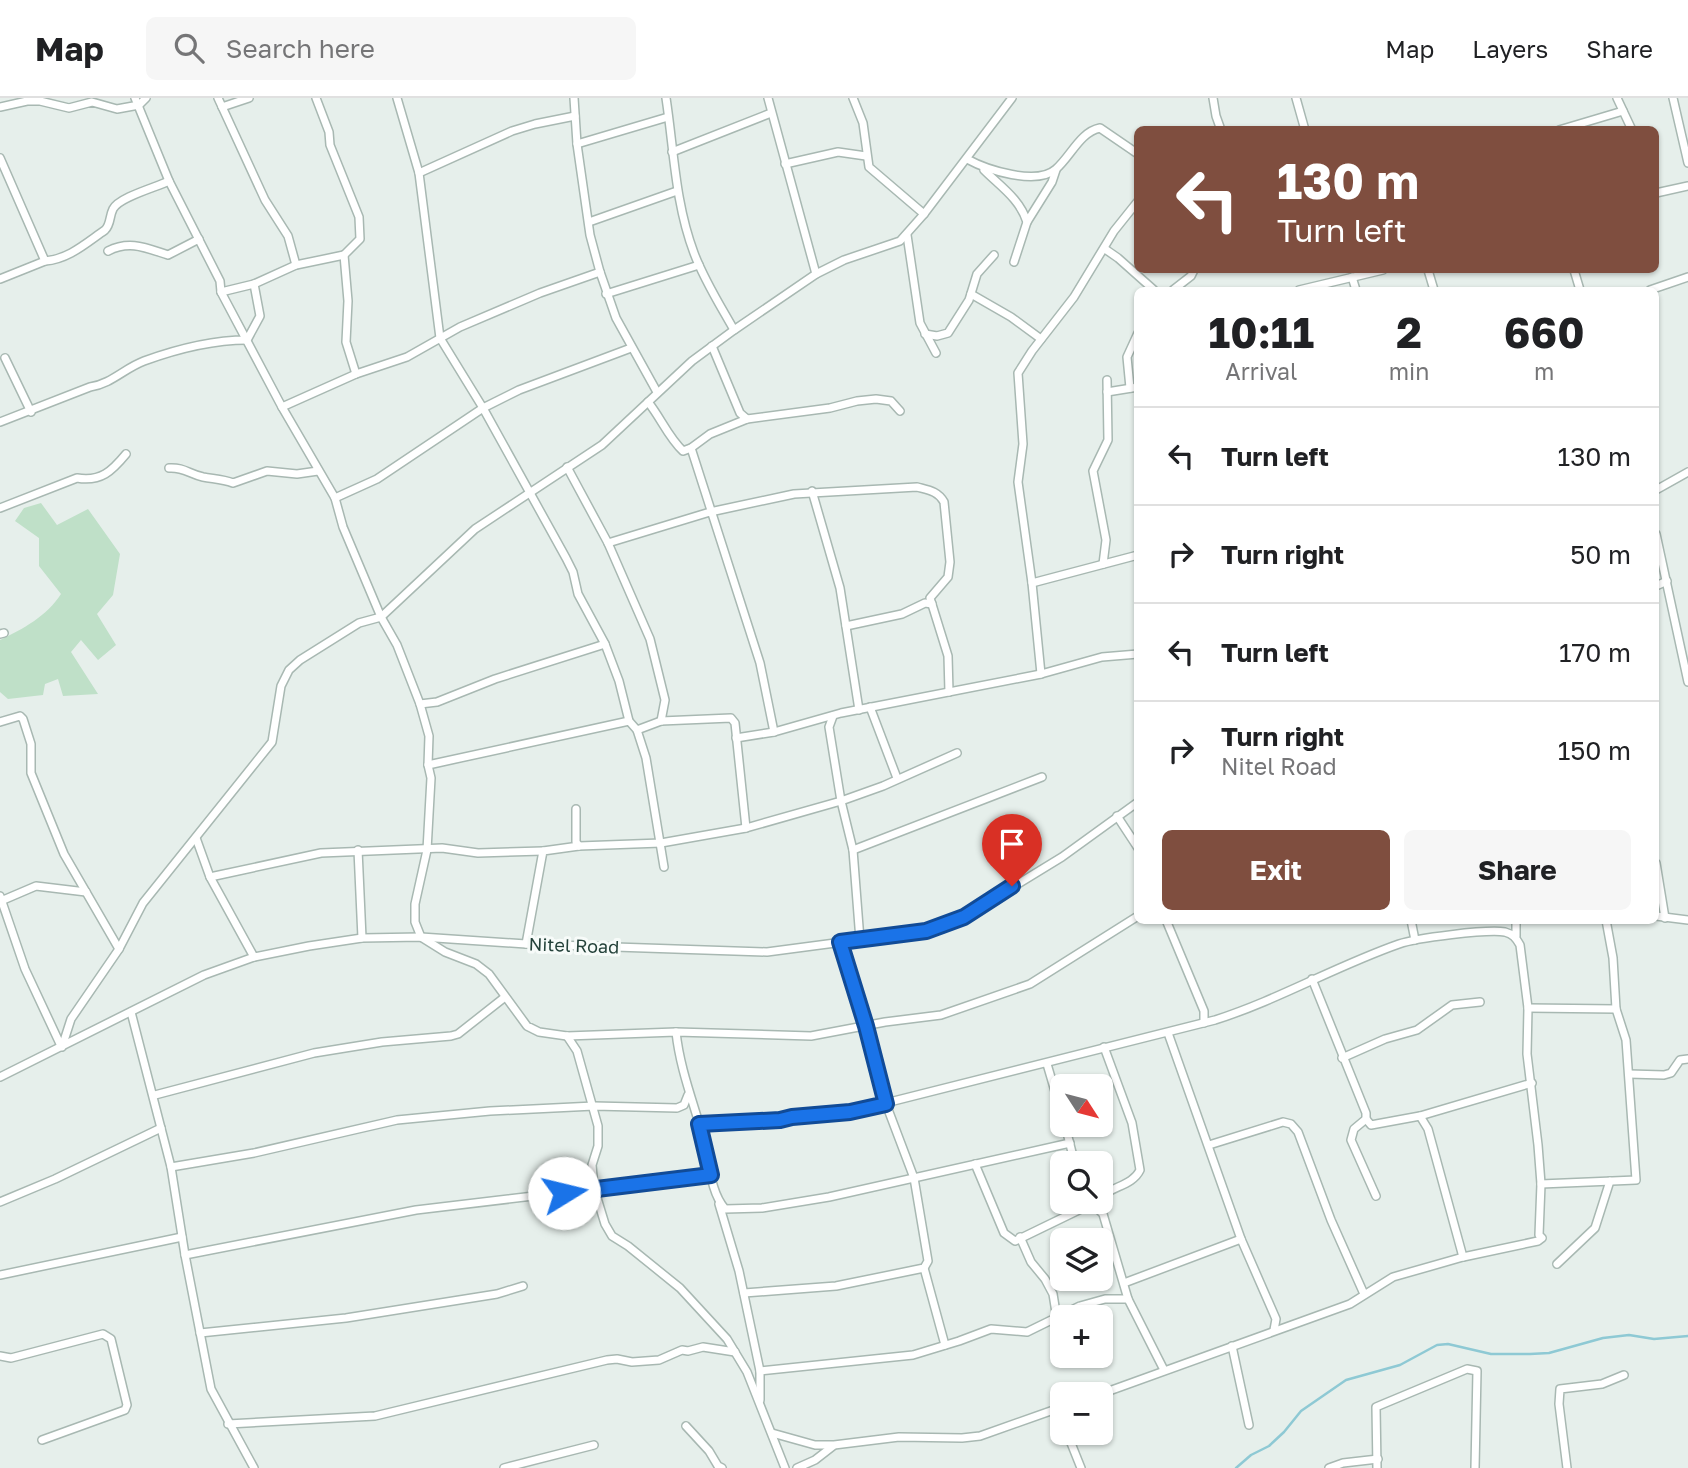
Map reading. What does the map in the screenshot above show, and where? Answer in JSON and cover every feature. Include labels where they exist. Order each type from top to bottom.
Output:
[{"type":"street","points":[[0,107],[40,101],[69,108],[92,102],[117,109],[146,98]]},
{"type":"street","points":[[218,98],[265,200],[288,236],[296,265]]},
{"type":"street","points":[[222,107],[250,98]]},
{"type":"street","points":[[221,292],[254,284],[296,265],[344,255],[360,240],[359,217],[330,145],[329,132],[316,98]]},
{"type":"street","points":[[397,98],[419,173],[440,338],[483,408],[571,566],[578,594],[605,644],[619,681],[629,721],[637,730],[646,758],[664,867]]},
{"type":"street","points":[[574,98],[577,144],[589,222],[606,294],[631,348],[657,392]]},
{"type":"street","points":[[666,98],[677,191],[688,236],[699,265],[734,330]]},
{"type":"street","points":[[768,98],[816,274]]},
{"type":"street","points":[[853,98],[863,123],[866,156],[872,171],[924,214]]},
{"type":"street","points":[[62,1047],[71,1019],[119,949],[143,903],[272,742],[281,686],[289,670],[300,660],[359,623],[382,617],[475,529],[601,445],[657,392],[734,330],[816,274],[844,260],[900,240],[924,214],[1012,98]]},
{"type":"street","points":[[1213,98],[1220,126]]},
{"type":"street","points":[[1296,98],[1304,126]]},
{"type":"street","points":[[1617,98],[1630,126]]},
{"type":"street","points":[[1673,98],[1688,163]]},
{"type":"street","points":[[137,102],[169,181],[220,281],[221,292],[282,407],[335,498],[343,527],[397,645],[420,704],[429,736],[428,765],[431,778],[427,850],[414,913],[421,937],[445,952],[476,964],[489,974],[527,1026],[539,1032],[567,1036],[676,1032],[811,1036],[941,1015],[1031,984],[1134,919]]},
{"type":"street","points":[[1572,126],[1623,111]]},
{"type":"street","points":[[672,152],[771,113]]},
{"type":"street","points":[[419,173],[512,131],[575,117]]},
{"type":"street","points":[[577,144],[668,117]]},
{"type":"street","points":[[1014,262],[1027,222],[1048,190],[1056,169],[1091,130],[1100,128],[1134,152]]},
{"type":"street","points":[[785,164],[838,152],[866,156]]},
{"type":"street","points":[[0,158],[45,261]]},
{"type":"street","points":[[967,159],[981,167],[1015,199],[1027,222]]},
{"type":"street","points":[[981,167],[1014,175],[1042,175],[1056,169]]},
{"type":"street","points":[[0,279],[45,261],[59,260],[105,230],[109,226],[113,208],[120,201],[169,181]]},
{"type":"street","points":[[1659,192],[1688,186]]},
{"type":"street","points":[[589,222],[677,191]]},
{"type":"street","points":[[1041,674],[1018,482],[1023,425],[1018,373],[1074,297],[1114,231],[1134,206]]},
{"type":"street","points":[[907,234],[917,306],[925,334],[936,353]]},
{"type":"street","points":[[108,251],[118,246],[135,244],[168,255],[199,239]]},
{"type":"street","points":[[1105,249],[1134,272]]},
{"type":"street","points":[[344,255],[348,301],[346,342],[356,374]]},
{"type":"street","points":[[925,334],[937,336],[947,333],[971,294],[977,274],[994,255]]},
{"type":"street","points":[[606,294],[699,265]]},
{"type":"street","points":[[282,407],[356,374],[407,357],[440,338],[540,293],[600,272]]},
{"type":"street","points":[[1135,273],[1151,287]]},
{"type":"street","points":[[1177,287],[1192,273]]},
{"type":"street","points":[[1311,287],[1370,273]]},
{"type":"street","points":[[1352,277],[1355,287]]},
{"type":"street","points":[[1659,287],[1688,277]]},
{"type":"street","points":[[247,340],[260,316],[254,284]]},
{"type":"street","points":[[971,294],[1011,317],[1041,339]]},
{"type":"street","points":[[0,422],[32,412],[90,387],[102,385],[145,360],[209,342],[247,340]]},
{"type":"street","points":[[1107,392],[1134,387],[1127,356],[1134,341]]},
{"type":"street","points":[[712,346],[740,412],[747,419]]},
{"type":"street","points":[[335,498],[377,480],[483,408],[519,390],[631,348]]},
{"type":"street","points":[[5,358],[32,412]]},
{"type":"street","points":[[1103,564],[1106,540],[1093,471],[1108,440],[1107,380]]},
{"type":"street","points":[[648,402],[664,423],[670,438],[683,451],[710,433],[747,419],[876,399],[891,401],[900,411]]},
{"type":"street","points":[[691,448],[760,663],[774,732]]},
{"type":"street","points":[[0,508],[77,478],[85,480],[112,472],[126,454]]},
{"type":"street","points":[[567,467],[608,543],[634,600],[657,661],[665,699],[661,721]]},
{"type":"street","points":[[169,468],[181,468],[200,476],[233,483],[267,471],[297,474],[318,471]]},
{"type":"street","points":[[1659,488],[1688,472]]},
{"type":"street","points":[[608,543],[710,512],[812,491],[917,487],[934,492],[941,496],[944,502],[950,562],[948,577],[930,598],[948,656],[949,692]]},
{"type":"street","points":[[812,491],[840,588],[859,710]]},
{"type":"street","points":[[1659,547],[1688,681]]},
{"type":"street","points":[[1032,583],[1134,556]]},
{"type":"street","points":[[1659,585],[1667,581]]},
{"type":"street","points":[[846,626],[902,614],[925,603],[932,604]]},
{"type":"street","points":[[420,704],[438,702],[495,679],[605,644]]},
{"type":"street","points":[[736,738],[774,732],[870,707],[1041,674],[1102,657],[1134,657]]},
{"type":"street","points":[[870,707],[897,778]]},
{"type":"street","points":[[0,722],[15,716],[23,719],[31,744],[31,773],[64,854],[119,949]]},
{"type":"street","points":[[833,716],[829,727],[841,801],[853,850],[860,940]]},
{"type":"street","points":[[637,730],[661,721],[731,718],[735,723],[746,828]]},
{"type":"street","points":[[428,765],[629,721]]},
{"type":"street","points":[[209,877],[307,855],[358,850],[442,848],[478,853],[662,843],[746,828],[841,801],[883,786],[957,753]]},
{"type":"street","points":[[853,850],[1042,777]]},
{"type":"street","name":"Nitel Road","points":[[0,1077],[204,975],[254,957],[362,938],[421,937],[526,944],[767,952],[926,931],[964,917],[1062,857],[1134,805]]},
{"type":"street","points":[[576,809],[576,842],[579,846]]},
{"type":"street","points":[[1117,816],[1134,842]]},
{"type":"street","points":[[196,838],[209,877],[254,957]]},
{"type":"street","points":[[358,850],[362,938]]},
{"type":"street","points":[[526,944],[543,851]]},
{"type":"street","points":[[1659,881],[1665,918]]},
{"type":"street","points":[[62,1047],[25,969],[1,898],[36,886],[86,892]]},
{"type":"street","points":[[1659,917],[1688,920]]},
{"type":"street","points":[[1168,924],[1204,1011],[1205,1023]]},
{"type":"street","points":[[1412,924],[1415,940]]},
{"type":"street","points":[[1113,1389],[1350,1304],[1393,1277],[1462,1256],[1542,1238],[1539,1235],[1541,1184],[1527,1054],[1528,1008],[1516,924]]},
{"type":"street","points":[[1541,1184],[1636,1180],[1624,1027],[1616,1009],[1613,958],[1607,924]]},
{"type":"street","points":[[699,1124],[780,1120],[850,1112],[886,1104],[1215,1020],[1263,1004],[1312,979],[1415,940],[1487,931],[1516,936]]},
{"type":"street","points":[[840,942],[886,1104],[914,1178],[928,1261],[924,1268],[945,1345]]},
{"type":"street","points":[[1312,979],[1366,1113],[1366,1119],[1371,1125],[1420,1116],[1532,1083]]},
{"type":"street","points":[[155,1096],[314,1053],[382,1042],[451,1036],[458,1034],[505,997]]},
{"type":"street","points":[[1342,1058],[1417,1030],[1452,1005],[1480,1002]]},
{"type":"street","points":[[1528,1008],[1616,1009]]},
{"type":"street","points":[[1204,1011],[1215,1020]]},
{"type":"street","points":[[131,1012],[155,1096],[171,1167],[211,1389],[254,1468]]},
{"type":"street","points":[[676,1032],[679,1061],[699,1124],[744,1293],[760,1371],[760,1405]]},
{"type":"street","points":[[1168,1033],[1241,1239],[1276,1319],[1274,1330]]},
{"type":"street","points":[[567,1036],[577,1051],[598,1126],[598,1146],[592,1164],[594,1188],[604,1224],[612,1236],[680,1288],[706,1314],[735,1352],[747,1372],[785,1468]]},
{"type":"street","points":[[1104,1047],[1132,1123],[1140,1170],[1135,1178],[1113,1189]]},
{"type":"street","points":[[1629,1074],[1664,1075],[1671,1073],[1680,1060],[1688,1059]]},
{"type":"street","points":[[1047,1064],[1050,1074]]},
{"type":"street","points":[[171,1167],[254,1153],[397,1120],[491,1111],[593,1106],[677,1108],[684,1105],[688,1094]]},
{"type":"street","points":[[1420,1116],[1428,1129],[1462,1256]]},
{"type":"street","points":[[1366,1119],[1354,1129],[1350,1140],[1376,1196]]},
{"type":"street","points":[[1209,1145],[1283,1122],[1291,1124],[1298,1132],[1331,1220],[1364,1294]]},
{"type":"street","points":[[0,1202],[161,1128]]},
{"type":"street","points":[[1069,1138],[1072,1151]]},
{"type":"street","points":[[718,1200],[725,1209],[762,1208],[829,1197],[1070,1143]]},
{"type":"street","points":[[975,1164],[1004,1233],[1015,1241],[1065,1214]]},
{"type":"street","points":[[185,1255],[416,1210],[711,1175]]},
{"type":"street","points":[[1557,1264],[1595,1228],[1610,1181]]},
{"type":"street","points":[[1102,1214],[1106,1220],[1128,1298],[1164,1370]]},
{"type":"street","points":[[0,1275],[182,1237]]},
{"type":"street","points":[[1020,1237],[1031,1262],[1053,1294],[1054,1305]]},
{"type":"street","points":[[1124,1283],[1241,1239]]},
{"type":"street","points":[[744,1293],[836,1286],[924,1268]]},
{"type":"street","points":[[200,1334],[346,1318],[498,1294],[523,1286]]},
{"type":"street","points":[[1084,1305],[1105,1299],[1128,1298]]},
{"type":"street","points":[[760,1371],[913,1355],[991,1329],[1027,1332],[1050,1322]]},
{"type":"street","points":[[0,1356],[11,1358],[103,1334],[111,1339],[127,1405],[125,1410],[42,1440]]},
{"type":"street","points":[[1232,1346],[1249,1425]]},
{"type":"street","points":[[228,1424],[375,1416],[607,1360],[659,1360],[680,1350],[703,1347],[735,1352]]},
{"type":"street","points":[[1377,1468],[1376,1407],[1467,1369],[1476,1371],[1475,1468]]},
{"type":"street","points":[[1567,1468],[1559,1404],[1560,1389],[1602,1384],[1624,1375]]},
{"type":"street","points":[[772,1433],[803,1443],[834,1446],[899,1437],[942,1439],[980,1436],[1050,1412]]},
{"type":"street","points":[[686,1426],[722,1468]]},
{"type":"street","points":[[504,1468],[594,1445]]},
{"type":"street","points":[[1072,1445],[1081,1468]]},
{"type":"street","points":[[797,1468],[815,1460],[834,1446]]},
{"type":"street","points":[[1329,1468],[1343,1463],[1378,1459]]},
{"type":"green space","points":[[41,503],[57,525],[88,509],[120,554],[113,595],[97,614],[116,645],[98,660],[81,640],[71,652],[98,694],[63,696],[58,679],[45,684],[43,695],[8,699],[0,692],[0,640],[42,615],[61,594],[39,566],[39,538],[15,521],[24,508]]},
{"type":"waterway","points":[[1236,1468],[1251,1455],[1269,1446],[1301,1411],[1346,1380],[1400,1365],[1437,1345],[1448,1344],[1491,1354],[1530,1354],[1549,1353],[1603,1338],[1629,1335],[1654,1339],[1688,1336]]},
{"type":"route","points":[[564,1193],[711,1175],[699,1124],[780,1120],[850,1112],[886,1104],[840,942],[926,931],[964,917],[1012,886]]}]
